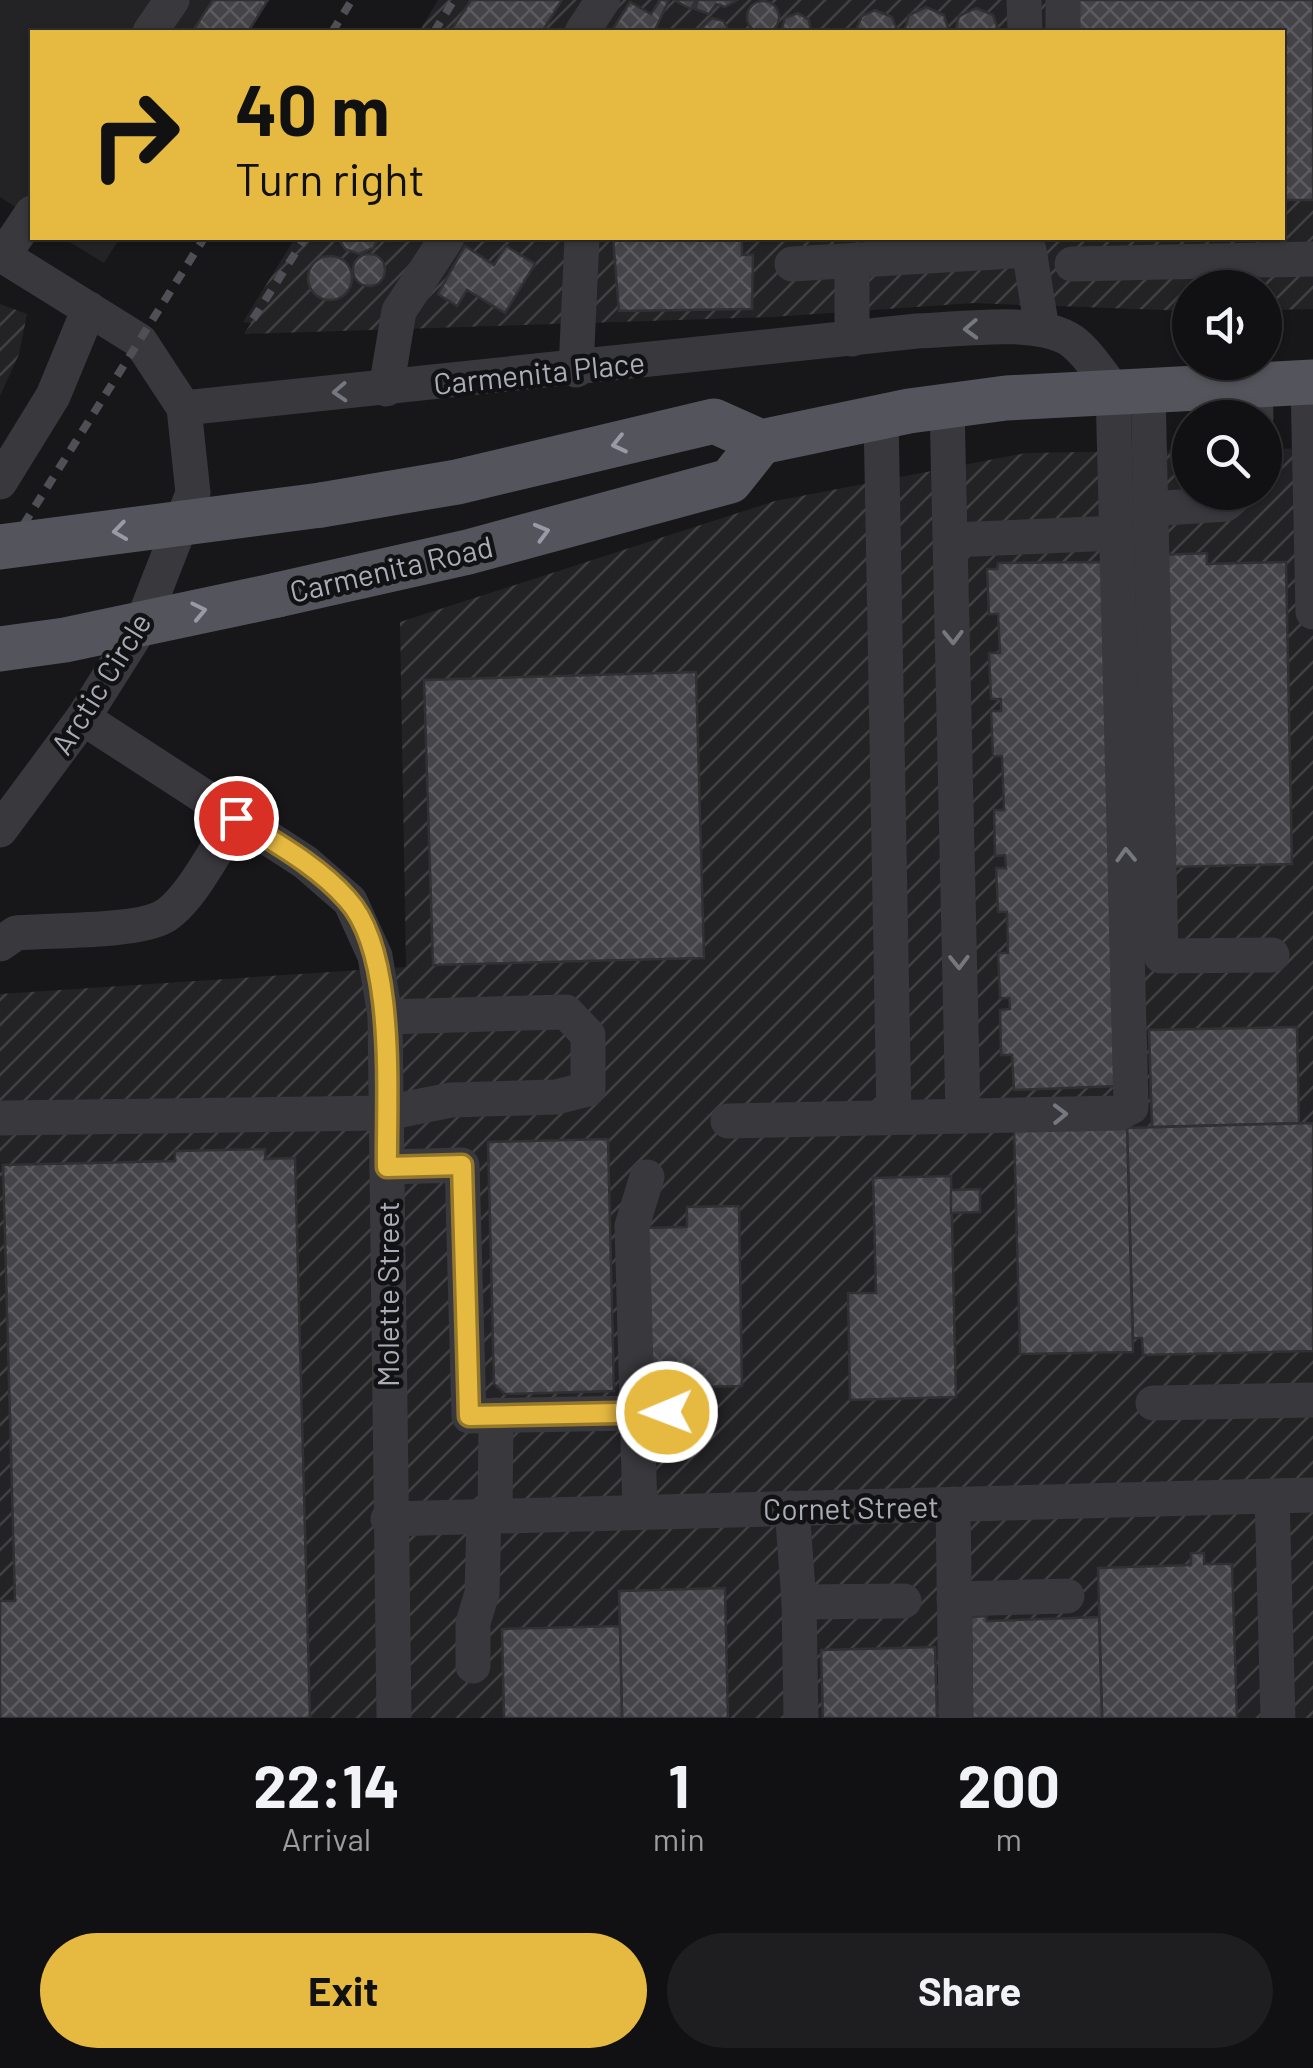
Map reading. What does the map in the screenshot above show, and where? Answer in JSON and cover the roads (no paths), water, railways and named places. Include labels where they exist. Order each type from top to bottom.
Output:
[{"type":"main road","points":[[1258,400],[1310,382]]},
{"type":"main road","points":[[0,547],[321,505],[457,482],[714,422],[761,442],[947,405],[1130,389],[1245,400]]},
{"type":"main road","name":"Carmenita Road","points":[[0,649],[65,640],[468,552],[730,481],[761,442]]},
{"type":"street","points":[[151,30],[172,0]]},
{"type":"street","points":[[583,30],[603,0]]},
{"type":"street","points":[[1024,0],[1025,30]]},
{"type":"street","points":[[1062,0],[1064,30]]},
{"type":"street","points":[[30,216],[1,255],[140,341],[184,408]]},
{"type":"street","points":[[386,389],[399,310],[446,240]]},
{"type":"street","points":[[576,370],[582,240]]},
{"type":"street","points":[[792,264],[1029,244],[1042,329],[1075,343],[1130,389],[1150,508],[1161,956],[1272,955]]},
{"type":"street","points":[[1072,264],[1313,259]]},
{"type":"street","points":[[852,261],[852,339]]},
{"type":"street","points":[[0,482],[53,396],[88,309]]},
{"type":"street","name":"Carmenita Place","points":[[184,408],[285,394],[386,389],[917,332],[1042,329]]},
{"type":"street","points":[[1310,382],[1313,612]]},
{"type":"street","points":[[728,1121],[1120,1112],[1132,1104],[1117,532],[1130,389]]},
{"type":"street","points":[[947,405],[963,1116]]},
{"type":"street","name":"Arctic Circle","points":[[0,830],[83,718],[141,626],[194,493],[184,408]]},
{"type":"street","points":[[882,416],[894,1118]]},
{"type":"street","points":[[1150,508],[1172,507]]},
{"type":"street","points":[[950,540],[1117,532]]},
{"type":"street","name":"Molette Street","points":[[83,718],[305,862],[350,901],[375,956],[385,1017],[388,1518],[394,1718]]},
{"type":"street","points":[[0,944],[16,933],[142,924],[163,917],[180,902],[236,818]]},
{"type":"street","points":[[0,1118],[386,1113],[467,1099],[556,1097],[588,1088],[588,1035],[566,1012],[385,1017]]},
{"type":"street","points":[[387,1167],[462,1165],[469,1416],[696,1412]]},
{"type":"street","points":[[640,1512],[632,1226],[647,1177]]},
{"type":"street","points":[[1154,1403],[1313,1400]]},
{"type":"street","points":[[473,1666],[472,1623],[482,1594],[496,1416]]},
{"type":"street","name":"Cornet Street","points":[[388,1518],[1313,1495]]},
{"type":"street","points":[[1272,1496],[1278,1718]]},
{"type":"street","points":[[953,1504],[956,1718]]},
{"type":"street","points":[[792,1508],[800,1602],[801,1718]]},
{"type":"street","points":[[954,1599],[1066,1596]]},
{"type":"street","points":[[800,1602],[904,1601]]},
{"type":"railway","points":[[333,30],[352,0]]},
{"type":"railway","points":[[435,30],[454,0]]},
{"type":"railway","points":[[0,562],[203,240]]},
{"type":"railway","points":[[253,319],[304,240]]}]
